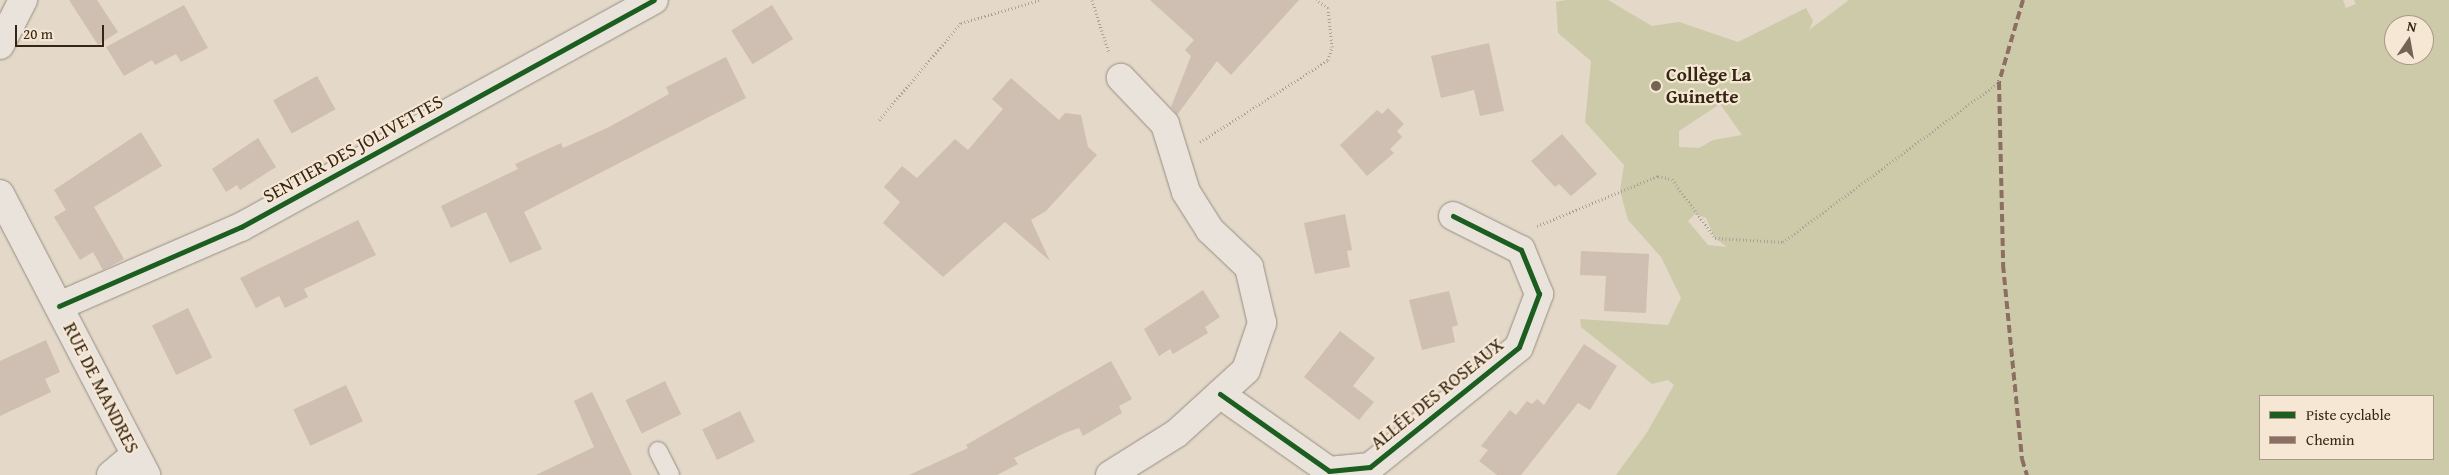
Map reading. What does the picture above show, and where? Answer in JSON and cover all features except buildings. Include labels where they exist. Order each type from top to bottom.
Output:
[{"type":"street","points":[[0,34],[9,0]]},
{"type":"street","points":[[0,45],[23,0]]},
{"type":"street","name":"SENTIER DES JOLIVETTES","points":[[58,306],[241,228],[654,0]]},
{"type":"street","points":[[1110,475],[1177,433],[1246,370],[1262,323],[1249,267],[1210,230],[1186,192],[1165,124],[1121,78]]},
{"type":"street","name":"RUE DE MANDRES","points":[[0,194],[141,465]]},
{"type":"street","name":"ALLÉE DES ROSEAUX","points":[[1220,394],[1329,471],[1370,467],[1519,347],[1539,294],[1521,250],[1453,216]]},
{"type":"street","points":[[111,475],[141,465]]},
{"type":"lane","points":[[658,451],[670,475]]},
{"type":"path","points":[[879,120],[961,23],[1040,0]]},
{"type":"path","points":[[1092,0],[1121,78]]},
{"type":"path","points":[[1175,155],[1328,60],[1332,47],[1328,8],[1317,0]]},
{"type":"path","points":[[1506,242],[1658,176],[1672,180],[1715,238],[1783,242],[1999,82]]},
{"type":"shaded area","points":[[1566,0],[1608,0],[1652,26],[1679,22],[1738,42],[1806,8],[1813,21],[1809,30],[1849,0],[2343,0],[2346,8],[2356,4],[2354,0],[2449,0],[2449,475],[1616,475],[1646,434],[1674,385],[1668,380],[1652,384],[1581,327],[1580,319],[1668,325],[1681,298],[1661,257],[1628,220],[1620,191],[1624,165],[1585,122],[1591,61],[1558,33],[1556,2]],"holes":[[[1720,104],[1742,135],[1713,140],[1699,148],[1679,147],[1679,131]],[[1695,214],[1706,218],[1715,238],[1727,247],[1708,245],[1688,221]]]},
{"type":"marked path","points":[[2023,0],[1999,82],[2003,265],[2022,459],[2027,475]]},
{"type":"cycle path","points":[[59,306],[241,227],[654,0]]},
{"type":"cycle path","points":[[1220,394],[1329,471],[1370,467],[1519,347],[1539,294],[1521,250],[1453,216]]},
{"type":"place","name":"Collège La Guinette","points":[[1656,86]]}]
